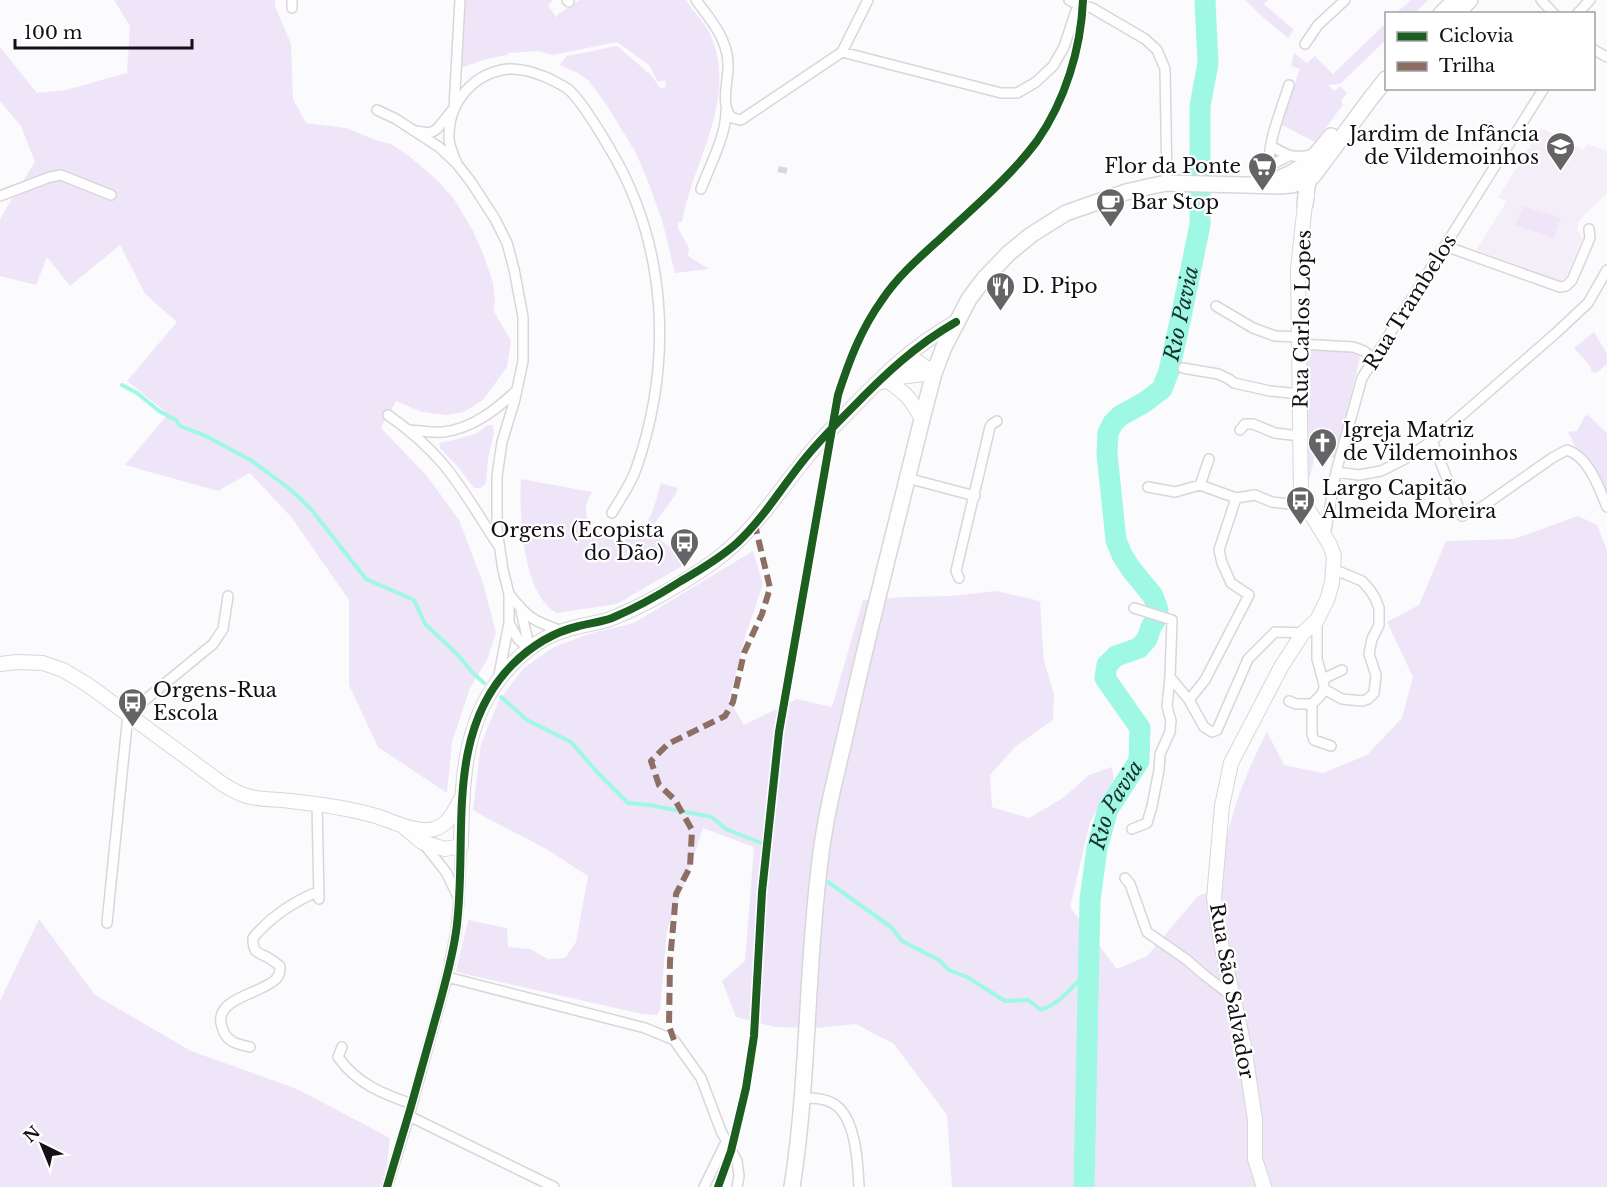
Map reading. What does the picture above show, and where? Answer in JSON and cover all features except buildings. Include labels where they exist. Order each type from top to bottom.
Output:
[{"type":"main road","points":[[1443,12],[1455,0]]},
{"type":"main road","points":[[1458,12],[1470,0]]},
{"type":"main road","points":[[1305,204],[1309,179],[1321,154],[1365,90],[1385,67]]},
{"type":"main road","points":[[1247,186],[1272,173],[1285,177],[1304,167],[1321,154],[1346,129],[1385,80]]},
{"type":"main road","points":[[792,1187],[802,1098],[820,860],[829,809],[921,418],[934,373],[956,322],[984,279],[1010,253],[1031,235],[1066,213],[1125,192],[1172,183],[1292,185],[1309,179],[1321,154]]},
{"type":"main road","points":[[1247,186],[1292,192],[1297,194],[1305,204]]},
{"type":"street","points":[[457,164],[449,140],[454,108],[460,0]]},
{"type":"street","points":[[696,0],[714,23],[728,61],[726,120],[701,189]]},
{"type":"street","points":[[723,133],[730,126],[842,52],[868,0]]},
{"type":"street","points":[[1305,44],[1318,25],[1345,0]]},
{"type":"street","points":[[1541,0],[1552,12]]},
{"type":"street","points":[[1578,12],[1590,0]]},
{"type":"street","points":[[842,52],[1001,93],[1017,93],[1036,82],[1053,66],[1064,47],[1074,3],[1093,4],[1145,39],[1157,50],[1165,69],[1172,183]]},
{"type":"street","points":[[414,131],[432,132],[444,122],[465,91],[478,80],[509,69],[524,70],[568,89],[584,109],[622,168],[646,231],[658,294],[660,356],[650,420],[635,471],[612,513]]},
{"type":"street","points":[[1272,173],[1271,146],[1289,85]]},
{"type":"street","name":"Rua Trambelos","points":[[1325,536],[1336,472],[1362,378],[1543,90]]},
{"type":"street","points":[[726,105],[729,116],[741,120]]},
{"type":"street","points":[[377,110],[396,119],[439,147],[457,164],[495,219],[507,243],[514,269],[523,317],[524,361],[502,442],[497,476],[497,530],[509,594],[509,623],[497,682]]},
{"type":"street","points":[[1271,146],[1289,156],[1321,154]]},
{"type":"street","name":"Rua Carlos Lopes","points":[[1321,154],[1305,204],[1298,269],[1300,494],[1325,536]]},
{"type":"street","points":[[1272,173],[1289,156]]},
{"type":"street","points":[[0,196],[50,177],[61,176],[111,195]]},
{"type":"street","points":[[1445,246],[1560,287],[1566,286],[1572,280],[1590,238],[1589,230]]},
{"type":"street","points":[[1336,472],[1359,476],[1381,471],[1432,441],[1575,316],[1588,303],[1607,270]]},
{"type":"street","points":[[1216,306],[1253,328],[1275,336],[1353,347],[1373,358]]},
{"type":"street","points":[[387,1187],[447,977],[456,932],[464,768],[471,738],[482,710],[497,682],[513,664],[546,638],[562,631],[609,620],[638,606],[711,563],[755,525],[807,457],[897,363],[938,332],[956,322]]},
{"type":"street","points":[[897,363],[918,362],[934,373]]},
{"type":"street","points":[[1183,368],[1218,374],[1234,383],[1270,391],[1300,394]]},
{"type":"street","points":[[881,382],[898,377],[934,373]]},
{"type":"street","points":[[881,382],[907,394],[921,418]]},
{"type":"street","points":[[409,430],[444,432],[465,426],[492,412],[517,390]]},
{"type":"street","points":[[388,415],[409,430],[443,464],[500,547]]},
{"type":"street","points":[[959,578],[956,571],[991,425],[997,421]]},
{"type":"street","points":[[1240,430],[1245,424],[1253,424],[1275,433],[1300,436]]},
{"type":"street","points":[[1432,441],[1462,516],[1482,507],[1542,464],[1567,450],[1581,459],[1607,507]]},
{"type":"street","points":[[1200,485],[1209,459]]},
{"type":"street","points":[[907,478],[975,495]]},
{"type":"street","points":[[1148,487],[1175,492],[1200,485],[1236,498],[1255,495],[1272,502],[1306,506]]},
{"type":"street","points":[[1189,700],[1205,680],[1249,595],[1231,583],[1219,550],[1236,498]]},
{"type":"street","name":"Rua São Salvador","points":[[1264,1187],[1255,1159],[1255,1119],[1244,1046],[1221,943],[1214,898],[1222,806],[1231,763],[1276,676],[1303,633],[1317,620],[1327,600],[1332,583],[1334,556],[1325,536]]},
{"type":"street","points":[[1317,620],[1317,659],[1323,685],[1342,699],[1362,701],[1368,699],[1374,693],[1376,675],[1369,654],[1372,637],[1378,625],[1379,608],[1370,590],[1362,581],[1333,569]]},
{"type":"street","points":[[509,594],[520,609],[534,621],[562,631]]},
{"type":"street","points":[[107,923],[128,714],[213,644],[223,629],[228,596]]},
{"type":"street","points":[[1132,829],[1147,823],[1159,770],[1160,754],[1170,732],[1171,721],[1167,706],[1172,620],[1134,608]]},
{"type":"street","points":[[520,609],[530,650]]},
{"type":"street","points":[[509,623],[518,639],[530,650]]},
{"type":"street","points":[[1170,677],[1189,700],[1204,727],[1212,732],[1217,730],[1248,659],[1275,632],[1303,633]]},
{"type":"street","points":[[0,664],[43,663],[63,670],[88,685],[224,785],[246,796],[316,803],[348,809],[427,830],[445,824],[462,797]]},
{"type":"street","points":[[1289,701],[1296,704],[1312,704],[1321,695],[1327,677],[1342,670]]},
{"type":"street","points":[[1312,704],[1314,740],[1331,746]]},
{"type":"street","points":[[250,1047],[234,1043],[226,1038],[220,1023],[221,1015],[226,1006],[256,992],[276,979],[280,973],[280,966],[258,954],[253,947],[253,938],[274,917],[295,901],[319,895],[316,803]]},
{"type":"street","points":[[402,825],[422,842],[446,872],[459,899]]},
{"type":"street","points":[[435,829],[448,835],[461,846]]},
{"type":"street","points":[[422,842],[445,849],[461,846]]},
{"type":"street","points":[[1125,878],[1130,884],[1147,932],[1187,960],[1233,998]]},
{"type":"street","points":[[447,977],[645,1028],[674,1040],[701,1078],[726,1142],[737,1161],[739,1176],[737,1187]]},
{"type":"street","points":[[342,1047],[338,1057],[354,1077],[381,1092],[412,1104]]},
{"type":"street","points":[[802,1098],[827,1101],[838,1107],[844,1116],[851,1129],[858,1155],[859,1187]]},
{"type":"street","points":[[409,1116],[554,1187]]},
{"type":"street","points":[[704,1187],[726,1142]]},
{"type":"shaded area","points":[[114,0],[275,0],[275,6],[291,44],[293,99],[306,123],[346,128],[391,144],[409,156],[437,180],[454,199],[473,231],[484,256],[493,283],[495,301],[493,310],[511,341],[507,367],[483,400],[464,412],[448,415],[422,412],[396,401],[381,428],[427,476],[459,520],[483,583],[496,633],[487,660],[470,688],[452,742],[447,793],[378,747],[349,685],[349,600],[292,518],[250,473],[218,491],[125,465],[168,414],[127,381],[177,322],[145,294],[120,245],[70,286],[47,257],[36,285],[0,276],[0,220],[35,162],[21,126],[0,101],[0,47],[37,93],[66,90],[127,73],[130,26]]},
{"type":"shaded area","points":[[465,0],[553,0],[548,6],[557,18],[557,15],[580,0],[686,0],[710,34],[718,58],[719,82],[717,105],[711,129],[682,222],[678,223],[678,228],[689,248],[688,256],[709,269],[675,273],[662,220],[636,153],[606,104],[588,80],[559,65],[567,56],[617,46],[651,75],[661,89],[666,87],[665,80],[658,82],[649,65],[617,42],[553,55],[538,51],[508,53],[508,55],[486,59],[464,67],[461,60]]},
{"type":"shaded area","points":[[1245,0],[1268,0],[1264,4],[1294,30],[1288,38]]},
{"type":"shaded area","points":[[1411,0],[1428,0],[1415,12],[1397,12]]},
{"type":"shaded area","points":[[1385,24],[1385,41],[1340,84],[1328,85],[1334,91],[1340,86],[1347,93],[1341,101],[1343,105],[1315,142],[1280,124],[1300,69],[1291,66],[1294,53],[1307,63],[1315,56],[1333,74]]},
{"type":"shaded area","points":[[1541,128],[1584,150],[1587,144],[1607,151],[1607,193],[1578,223],[1577,230],[1582,239],[1566,277],[1562,280],[1476,250],[1507,201],[1498,198]]},
{"type":"shaded area","points":[[1523,206],[1561,218],[1554,238],[1516,225]]},
{"type":"shaded area","points":[[1594,332],[1607,354],[1607,364],[1596,373],[1591,371],[1590,366],[1574,348]]},
{"type":"shaded area","points":[[1310,346],[1354,352],[1360,358],[1335,458],[1315,455],[1310,477],[1306,473],[1305,348]]},
{"type":"shaded area","points":[[1588,415],[1607,433],[1607,501],[1568,432],[1577,431],[1585,416]]},
{"type":"shaded area","points":[[488,425],[493,425],[494,434],[488,459],[486,483],[481,488],[474,488],[440,448],[439,443],[477,433]]},
{"type":"shaded area","points":[[521,479],[592,492],[587,505],[587,516],[591,526],[608,539],[619,540],[631,538],[645,525],[654,508],[661,483],[678,488],[649,531],[689,562],[617,604],[557,613],[545,604],[530,572],[522,532]]},
{"type":"shaded area","points":[[1578,516],[1597,525],[1607,551],[1607,1187],[952,1187],[947,1115],[894,1044],[856,1024],[817,1028],[775,1027],[736,1017],[722,981],[745,961],[754,847],[703,828],[667,930],[660,1010],[657,1015],[642,1014],[456,972],[468,920],[507,928],[508,947],[530,949],[548,959],[565,958],[576,942],[588,876],[548,850],[473,810],[481,744],[499,700],[524,668],[554,647],[592,633],[634,623],[753,551],[763,584],[746,634],[729,700],[744,725],[797,699],[832,707],[863,600],[951,596],[996,591],[1040,601],[1044,661],[1054,694],[1053,720],[1016,746],[990,775],[992,807],[1029,818],[1063,798],[1089,775],[1112,767],[1114,781],[1090,822],[1070,907],[1117,969],[1147,956],[1198,896],[1223,888],[1226,841],[1233,813],[1248,771],[1267,732],[1284,765],[1323,773],[1367,755],[1402,718],[1413,677],[1387,622],[1419,605],[1446,541],[1514,539]]},
{"type":"shaded area","points":[[39,919],[95,995],[191,1051],[297,1089],[390,1138],[387,1164],[380,1187],[0,1187],[0,1001]]},
{"type":"waterway","name":"Rio Pavia","points":[[1084,1187],[1090,900],[1097,848],[1108,809],[1139,761],[1140,728],[1105,678],[1107,665],[1116,656],[1139,648],[1147,639],[1158,610],[1153,596],[1131,569],[1116,540],[1107,454],[1108,433],[1120,416],[1162,389],[1169,371],[1200,225],[1200,106],[1208,63],[1205,0]]},
{"type":"waterway","points":[[122,385],[176,420],[180,426],[206,436],[252,461],[290,489],[310,508],[366,579],[414,600],[425,624],[484,683]]},
{"type":"waterway","points":[[501,697],[527,720],[571,742],[628,803],[712,817],[726,829],[761,843]]},
{"type":"waterway","points":[[828,882],[891,927],[902,941],[939,960],[949,970],[967,977],[1005,1001],[1028,1000],[1041,1010],[1062,998],[1089,971]]},
{"type":"tunnel","points":[[782,173],[783,167]]},
{"type":"marked path","points":[[674,1040],[669,1026],[670,961],[676,894],[690,867],[692,830],[675,800],[659,785],[651,761],[668,744],[725,716],[733,702],[744,653],[762,614],[770,588],[755,525]]},
{"type":"cycle path","points":[[718,1187],[731,1151],[746,1088],[754,1036],[762,892],[779,732],[838,395],[862,334],[888,291],[917,260],[1003,179],[1037,141],[1047,125],[1070,74],[1079,37],[1083,0]]},
{"type":"cycle path","points":[[387,1187],[451,957],[459,898],[461,827],[467,757],[476,724],[490,693],[512,665],[543,641],[561,632],[608,619],[630,610],[717,559],[747,533],[812,450],[865,395],[914,350],[956,322]]},
{"type":"place","name":"Jardim de Infância de Vildemoinhos","points":[[1560,172]]},
{"type":"place","name":"Flor da Ponte","points":[[1262,192]]},
{"type":"place","name":"Bar Stop","points":[[1110,228]]},
{"type":"place","name":"D. Pipo","points":[[1001,312]]},
{"type":"place","name":"Igreja Matriz de Vildemoinhos","points":[[1322,468]]},
{"type":"place","name":"Largo Capitão Almeida Moreira","points":[[1301,526]]},
{"type":"place","name":"Orgens (Ecopista do Dão)","points":[[685,568]]},
{"type":"place","name":"Orgens-Rua Escola","points":[[132,728]]}]
